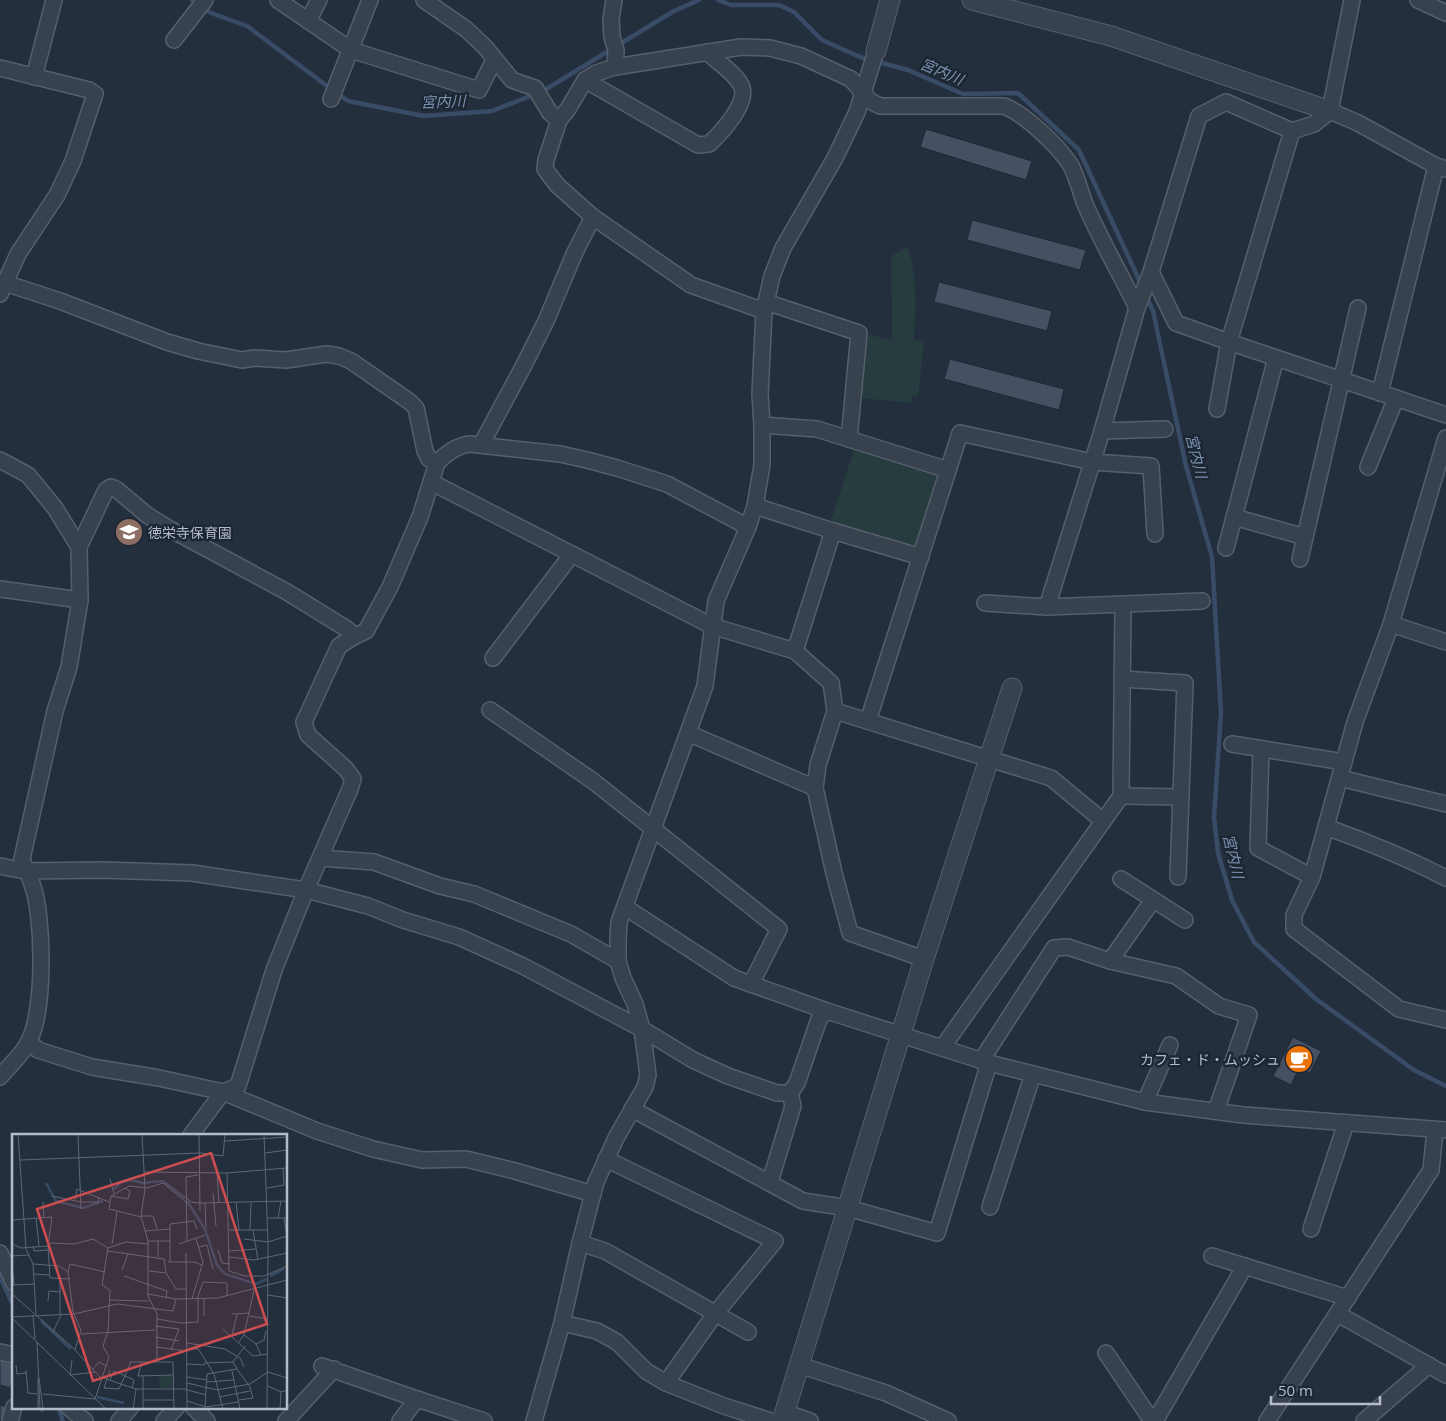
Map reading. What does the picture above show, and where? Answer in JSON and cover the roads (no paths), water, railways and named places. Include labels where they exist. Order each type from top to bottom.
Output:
[{"type":"street","points":[[34,77],[54,0]]},
{"type":"street","points":[[278,0],[351,50],[479,90],[494,60]]},
{"type":"street","points":[[308,21],[319,0]]},
{"type":"street","points":[[334,93],[370,0]]},
{"type":"street","points":[[424,0],[466,29],[485,47],[512,80],[538,94],[550,113],[560,120]]},
{"type":"street","points":[[614,0],[611,19],[615,68]]},
{"type":"street","points":[[534,1421],[562,1323],[596,1182],[606,1159],[645,1087],[648,1075],[642,1029],[635,1004],[623,978],[618,961],[620,922],[705,686],[716,601],[755,506],[762,465],[760,394],[765,306],[783,248],[835,158],[857,112],[890,0]]},
{"type":"street","points":[[972,0],[1111,36],[1330,111],[1358,123],[1441,168],[1380,392]]},
{"type":"street","points":[[1047,607],[1102,431],[1137,308],[1151,272],[1199,116],[1226,102],[1292,131],[1314,124],[1330,111],[1352,0]]},
{"type":"street","points":[[1418,0],[1446,13]]},
{"type":"street","points":[[174,40],[201,6]]},
{"type":"street","points":[[849,439],[858,334],[691,285],[593,217],[557,184],[545,169],[546,160],[560,120],[585,80],[596,73],[615,68],[707,52],[742,47],[770,48],[801,56],[851,79],[870,101],[880,106],[1004,106],[1014,110],[1062,153],[1071,166],[1085,204],[1137,308]]},
{"type":"street","points":[[585,80],[698,145],[709,144],[735,115],[741,99],[742,88],[738,80],[707,52]]},
{"type":"street","points":[[0,68],[89,90],[95,94],[73,161],[57,195],[18,254],[3,288],[60,301],[167,342],[198,351],[242,360],[255,358],[286,360],[326,354],[339,356],[351,361],[416,408],[425,451],[429,459],[437,463]]},
{"type":"street","points":[[1217,409],[1229,342],[1292,131]]},
{"type":"street","points":[[481,445],[524,366],[546,321],[575,252],[593,217]]},
{"type":"street","points":[[1151,272],[1176,323],[1446,415]]},
{"type":"street","points":[[1300,559],[1358,308]]},
{"type":"street","points":[[1226,548],[1276,358]]},
{"type":"street","points":[[1368,467],[1396,398]]},
{"type":"street","points":[[762,425],[817,429],[948,470]]},
{"type":"street","points":[[1102,431],[1165,429]]},
{"type":"street","points":[[868,721],[960,432],[1092,462],[1151,466],[1156,535]]},
{"type":"street","points":[[1446,438],[1391,624],[1355,722],[1312,877],[1294,915],[1294,929],[1399,1009],[1446,1020]]},
{"type":"street","points":[[192,1134],[223,1092],[238,1086],[274,970],[353,779],[346,769],[308,735],[304,722],[339,646],[366,631],[390,587],[420,517],[437,463],[463,444],[560,454],[617,468],[667,484],[748,527]]},
{"type":"street","points":[[0,460],[28,474],[55,508],[79,547]]},
{"type":"street","points":[[431,482],[712,626],[795,651],[830,683],[835,711],[818,765],[815,788],[850,933],[924,959]]},
{"type":"street","points":[[0,1077],[29,1042],[39,1007],[40,936],[32,884],[25,871],[22,859],[55,711],[69,667],[80,600],[79,547],[106,490],[111,487],[116,489],[147,515],[168,528],[287,592],[348,629],[354,636]]},
{"type":"street","points":[[755,506],[920,557]]},
{"type":"street","points":[[1234,517],[1305,537]]},
{"type":"street","points":[[795,651],[833,531]]},
{"type":"street","points":[[493,658],[572,554]]},
{"type":"street","points":[[0,589],[80,600]]},
{"type":"street","points":[[985,603],[1047,607],[1123,606],[1202,601]]},
{"type":"street","points":[[942,1048],[1121,796],[1123,606]]},
{"type":"street","points":[[1391,624],[1446,642]]},
{"type":"street","points":[[1122,679],[1185,683],[1178,877]]},
{"type":"street","points":[[779,1418],[799,1365],[924,959],[1012,688]]},
{"type":"street","points":[[490,710],[593,781],[779,929],[751,984]]},
{"type":"street","points":[[835,711],[1051,778],[1103,821]]},
{"type":"street","points":[[688,733],[815,788]]},
{"type":"street","points":[[1232,744],[1344,762]]},
{"type":"street","points":[[1261,749],[1258,848],[1312,877]]},
{"type":"street","points":[[1340,778],[1446,804]]},
{"type":"street","points":[[1121,796],[1180,796]]},
{"type":"street","points":[[1326,827],[1416,862],[1446,878]]},
{"type":"street","points":[[321,858],[374,862],[440,886],[474,894],[571,934],[618,961]]},
{"type":"street","points":[[0,866],[25,871],[102,870],[192,874],[306,890],[368,906],[403,920],[459,937],[521,965],[642,1029],[693,1060],[728,1076],[777,1093],[790,1093]]},
{"type":"street","points":[[1121,879],[1185,920]]},
{"type":"street","points":[[1110,961],[1153,900]]},
{"type":"street","points":[[626,907],[734,978],[827,1011],[985,1062],[1145,1102],[1243,1115],[1441,1130],[1431,1170],[1267,1421]]},
{"type":"street","points":[[632,1109],[770,1182],[803,1202],[848,1208],[937,1233],[985,1062],[1054,948],[1068,947],[1110,961],[1176,976],[1219,1006],[1249,1015],[1216,1111]]},
{"type":"street","points":[[790,1093],[798,1083],[819,1019],[827,1011]]},
{"type":"street","points":[[29,1042],[38,1050],[92,1066],[223,1092],[317,1131],[373,1148],[422,1160],[466,1159],[593,1194]]},
{"type":"street","points":[[1145,1102],[1170,1045]]},
{"type":"street","points":[[990,1207],[1033,1074]]},
{"type":"street","points":[[770,1182],[793,1106],[790,1093]]},
{"type":"street","points":[[1311,1229],[1346,1123]]},
{"type":"street","points":[[606,1159],[776,1241],[716,1314],[666,1384]]},
{"type":"street","points":[[580,1243],[605,1251],[748,1332]]},
{"type":"street","points":[[0,1253],[12,1279]]},
{"type":"street","points":[[1212,1256],[1348,1298]]},
{"type":"street","points":[[1106,1353],[1153,1421],[1245,1266]]},
{"type":"street","points":[[1338,1314],[1446,1375]]},
{"type":"street","points":[[562,1323],[597,1331],[617,1342],[646,1371],[666,1384],[724,1406],[779,1418],[810,1421]]},
{"type":"street","points":[[799,1365],[886,1393],[948,1421]]},
{"type":"street","points":[[1364,1421],[1429,1365]]},
{"type":"street","points":[[286,1421],[328,1368],[417,1400],[484,1421]]},
{"type":"street","points":[[400,1421],[417,1400]]},
{"type":"street","points":[[10,1421],[14,1408]]},
{"type":"street","points":[[119,1421],[130,1408]]},
{"type":"street","points":[[164,1421],[176,1408]]},
{"type":"street","points":[[193,1408],[207,1421]]},
{"type":"street","points":[[67,1411],[85,1421]]},
{"type":"waterway","name":"宮内川","points":[[192,0],[211,13],[247,26],[331,89]]},
{"type":"waterway","name":"宮内川","points":[[337,93],[348,101],[424,116],[492,111],[543,91],[674,11],[699,0]]},
{"type":"waterway","name":"宮内川","points":[[718,0],[731,5],[779,5],[794,12],[822,40],[860,57],[908,70],[963,94],[1018,93],[1079,150],[1141,284]]},
{"type":"waterway","name":"宮内川","points":[[1146,296],[1153,311],[1186,466],[1212,557],[1221,713],[1214,817],[1218,853],[1232,900],[1254,942],[1316,999],[1414,1070],[1446,1086]]},
{"type":"waterway","points":[[0,1277],[12,1303]]},
{"type":"waterway","points":[[58,1408],[63,1421]]},
{"type":"place","name":"徳栄寺保育園","points":[[129,532]]},
{"type":"place","name":"カフェ・ド・ムッシュ","points":[[1299,1059]]}]
